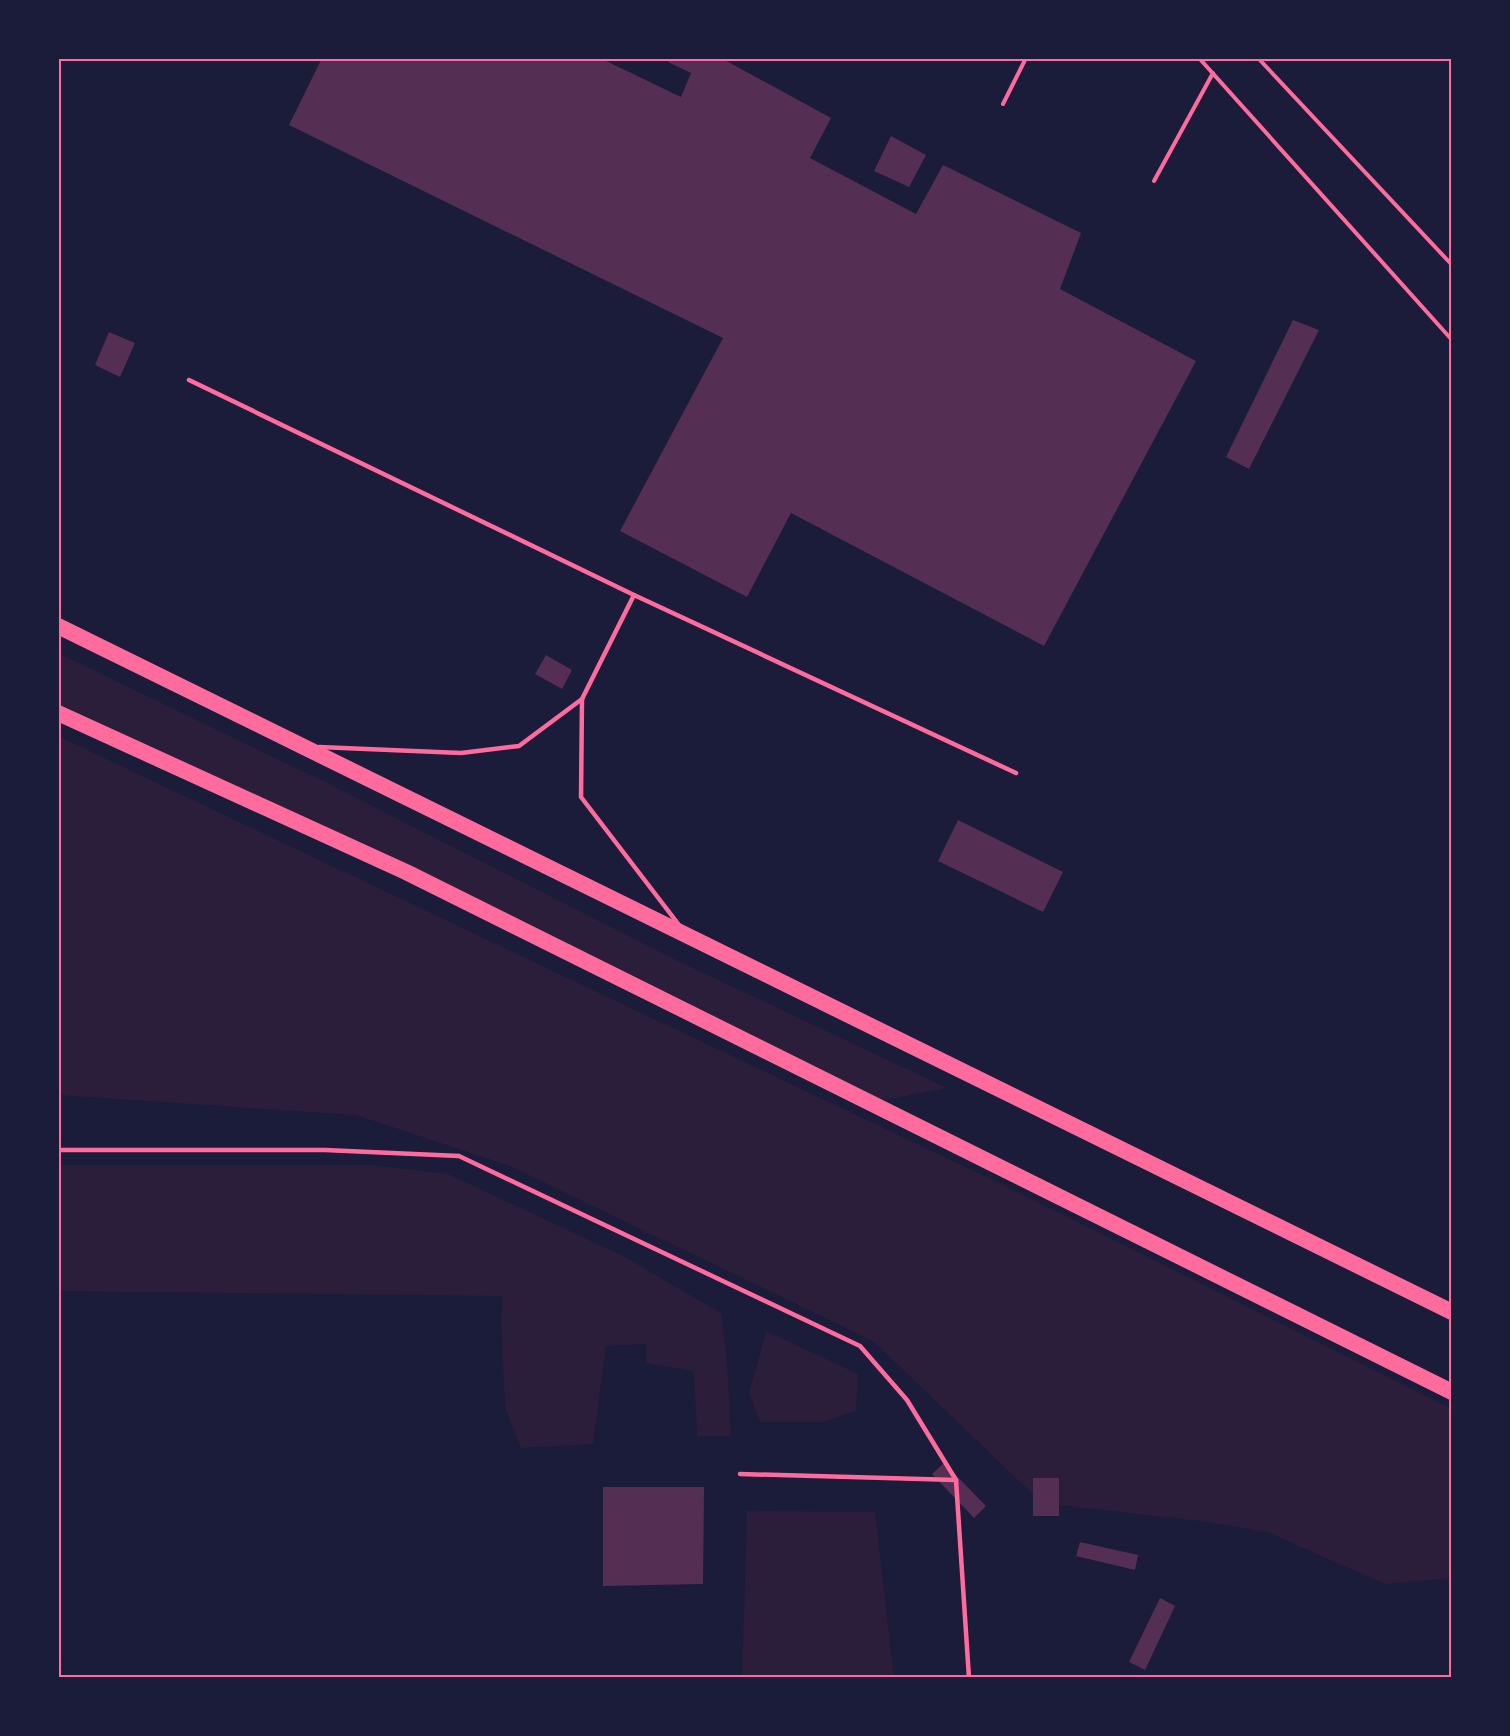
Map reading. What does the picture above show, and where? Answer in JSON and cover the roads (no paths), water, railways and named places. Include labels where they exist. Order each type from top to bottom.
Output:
[{"type":"highway","points":[[58,626],[1452,1312]]},
{"type":"highway","points":[[58,713],[406,872],[1452,1392]]},
{"type":"lane","points":[[189,380],[634,595],[1016,773]]},
{"type":"lane","points":[[634,595],[582,699],[581,797],[688,936]]},
{"type":"lane","points":[[302,746],[461,753],[519,746],[582,699]]},
{"type":"lane","points":[[58,1150],[325,1150],[459,1156],[860,1346],[907,1400],[956,1480],[969,1677]]},
{"type":"lane","points":[[740,1474],[956,1480]]}]
